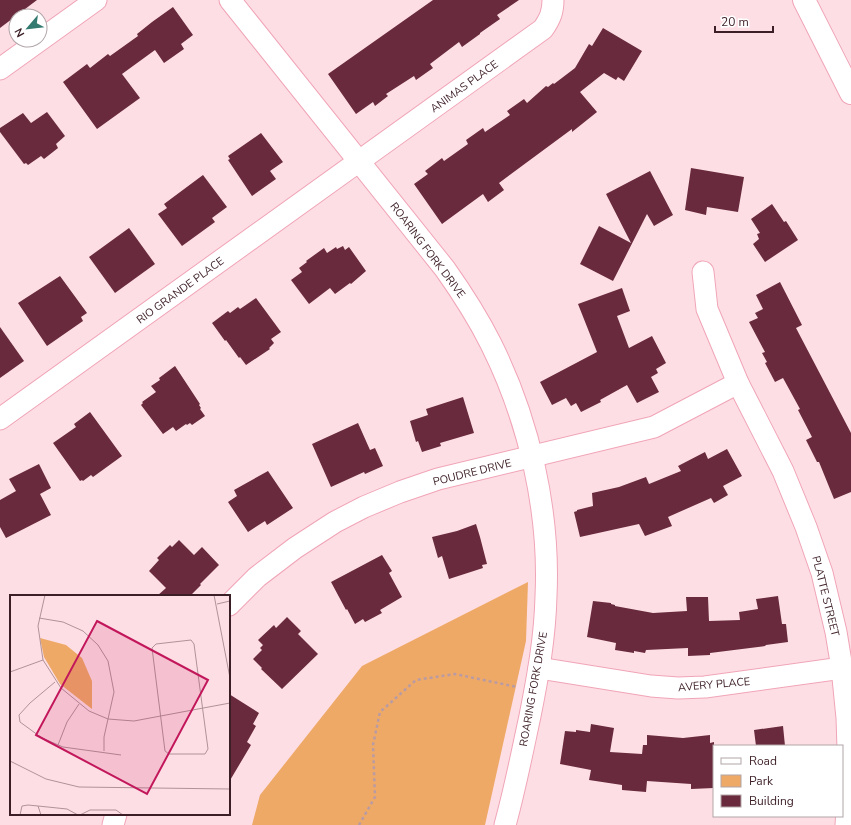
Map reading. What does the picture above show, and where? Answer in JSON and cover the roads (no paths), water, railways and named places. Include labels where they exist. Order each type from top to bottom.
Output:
[{"type":"main road","points":[[804,0],[851,93]]},
{"type":"street","points":[[0,69],[96,0]]},
{"type":"street","name":"ROARING FORK DRIVE","points":[[230,0],[445,269],[466,300],[491,344],[510,386],[522,421],[532,456],[541,503],[545,540],[546,595],[543,641],[535,691],[517,781],[505,825]]},
{"type":"street","name":"ANIMAS PLACE","points":[[359,161],[543,29],[550,19],[553,9],[553,0]]},
{"type":"street","name":"RIO GRANDE PLACE","points":[[0,419],[359,161]]},
{"type":"street","name":"PLATTE STREET","points":[[703,272],[707,309],[738,383],[783,471],[806,527],[822,573],[836,632],[842,668],[847,718],[849,779],[846,825]]},
{"type":"street","name":"POUDRE DRIVE","points":[[230,604],[257,578],[295,548],[335,522],[364,507],[400,492],[438,479],[654,427],[738,383]]},
{"type":"street","name":"AVERY PLACE","points":[[539,668],[651,686],[678,688],[705,687],[842,668]]},
{"type":"street","points":[[113,825],[116,815]]}]
